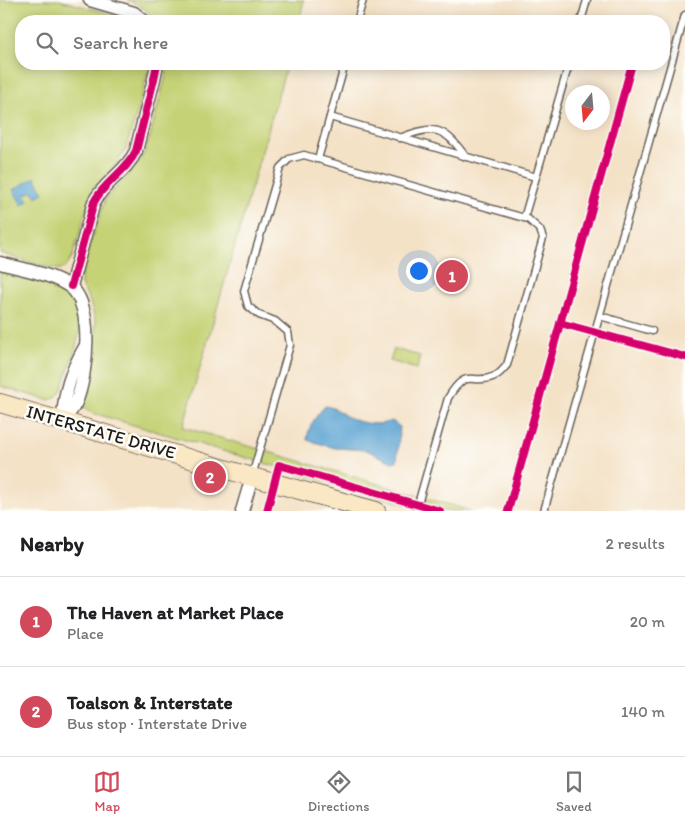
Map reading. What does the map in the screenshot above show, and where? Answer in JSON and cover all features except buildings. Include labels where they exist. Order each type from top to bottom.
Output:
[{"type":"main road","name":"INTERSTATE DRIVE","points":[[0,403],[252,477],[376,511]]},
{"type":"street","points":[[90,0],[136,15]]},
{"type":"street","points":[[70,286],[94,202],[100,191],[128,165],[136,151],[156,70]]},
{"type":"street","points":[[0,262],[38,273],[70,286],[81,301],[85,313],[85,347],[74,366],[69,382],[64,399],[63,421]]},
{"type":"street","points":[[242,511],[252,477]]},
{"type":"lane","points":[[359,15],[363,0]]},
{"type":"lane","points":[[583,15],[587,0]]},
{"type":"lane","points":[[670,69],[685,16]]},
{"type":"lane","points":[[318,159],[343,70]]},
{"type":"lane","points":[[524,218],[567,70]]},
{"type":"lane","points":[[544,511],[670,70]]},
{"type":"lane","points":[[330,117],[536,177]]},
{"type":"lane","points":[[400,138],[419,130],[438,130],[454,140],[466,157]]},
{"type":"lane","points":[[252,477],[290,345],[288,332],[276,322],[259,315],[248,306],[244,291],[280,168],[289,159],[304,155],[528,219],[540,230],[543,238],[507,365],[496,376],[467,378],[456,385],[448,398],[416,511]]},
{"type":"lane","points":[[600,316],[652,331]]},
{"type":"green space","points":[[0,0],[59,0],[115,15],[15,15],[15,70],[148,70],[125,151],[92,191],[72,258],[66,266],[57,269],[41,266],[0,253]]},
{"type":"green space","points":[[127,0],[304,0],[300,15],[151,15]]},
{"type":"green space","points":[[167,70],[285,70],[183,427],[471,511],[429,511],[89,412],[82,404],[96,323],[89,299],[81,285],[81,275],[106,198],[137,165],[149,140]]},
{"type":"green space","points":[[0,269],[28,276],[56,287],[67,295],[75,305],[80,318],[79,334],[62,389],[52,399],[47,400],[0,386]]},
{"type":"green space","points":[[394,349],[420,356],[417,369],[390,361]]},
{"type":"water","points":[[35,177],[44,193],[36,197],[33,191],[25,195],[28,201],[22,205],[13,190]]},
{"type":"water","points":[[325,406],[360,422],[376,424],[392,421],[400,427],[397,461],[392,462],[366,450],[335,448],[307,440],[311,426]]},
{"type":"cycle path","points":[[71,286],[94,202],[103,189],[127,165],[136,151],[156,70]]},
{"type":"cycle path","points":[[508,511],[630,70]]},
{"type":"cycle path","points":[[560,323],[685,357]]},
{"type":"cycle path","points":[[267,511],[279,465],[440,511]]},
{"type":"place","name":"The Haven at Market Place","points":[[452,276]]},
{"type":"place","name":"Toalson & Interstate","points":[[210,477]]}]
